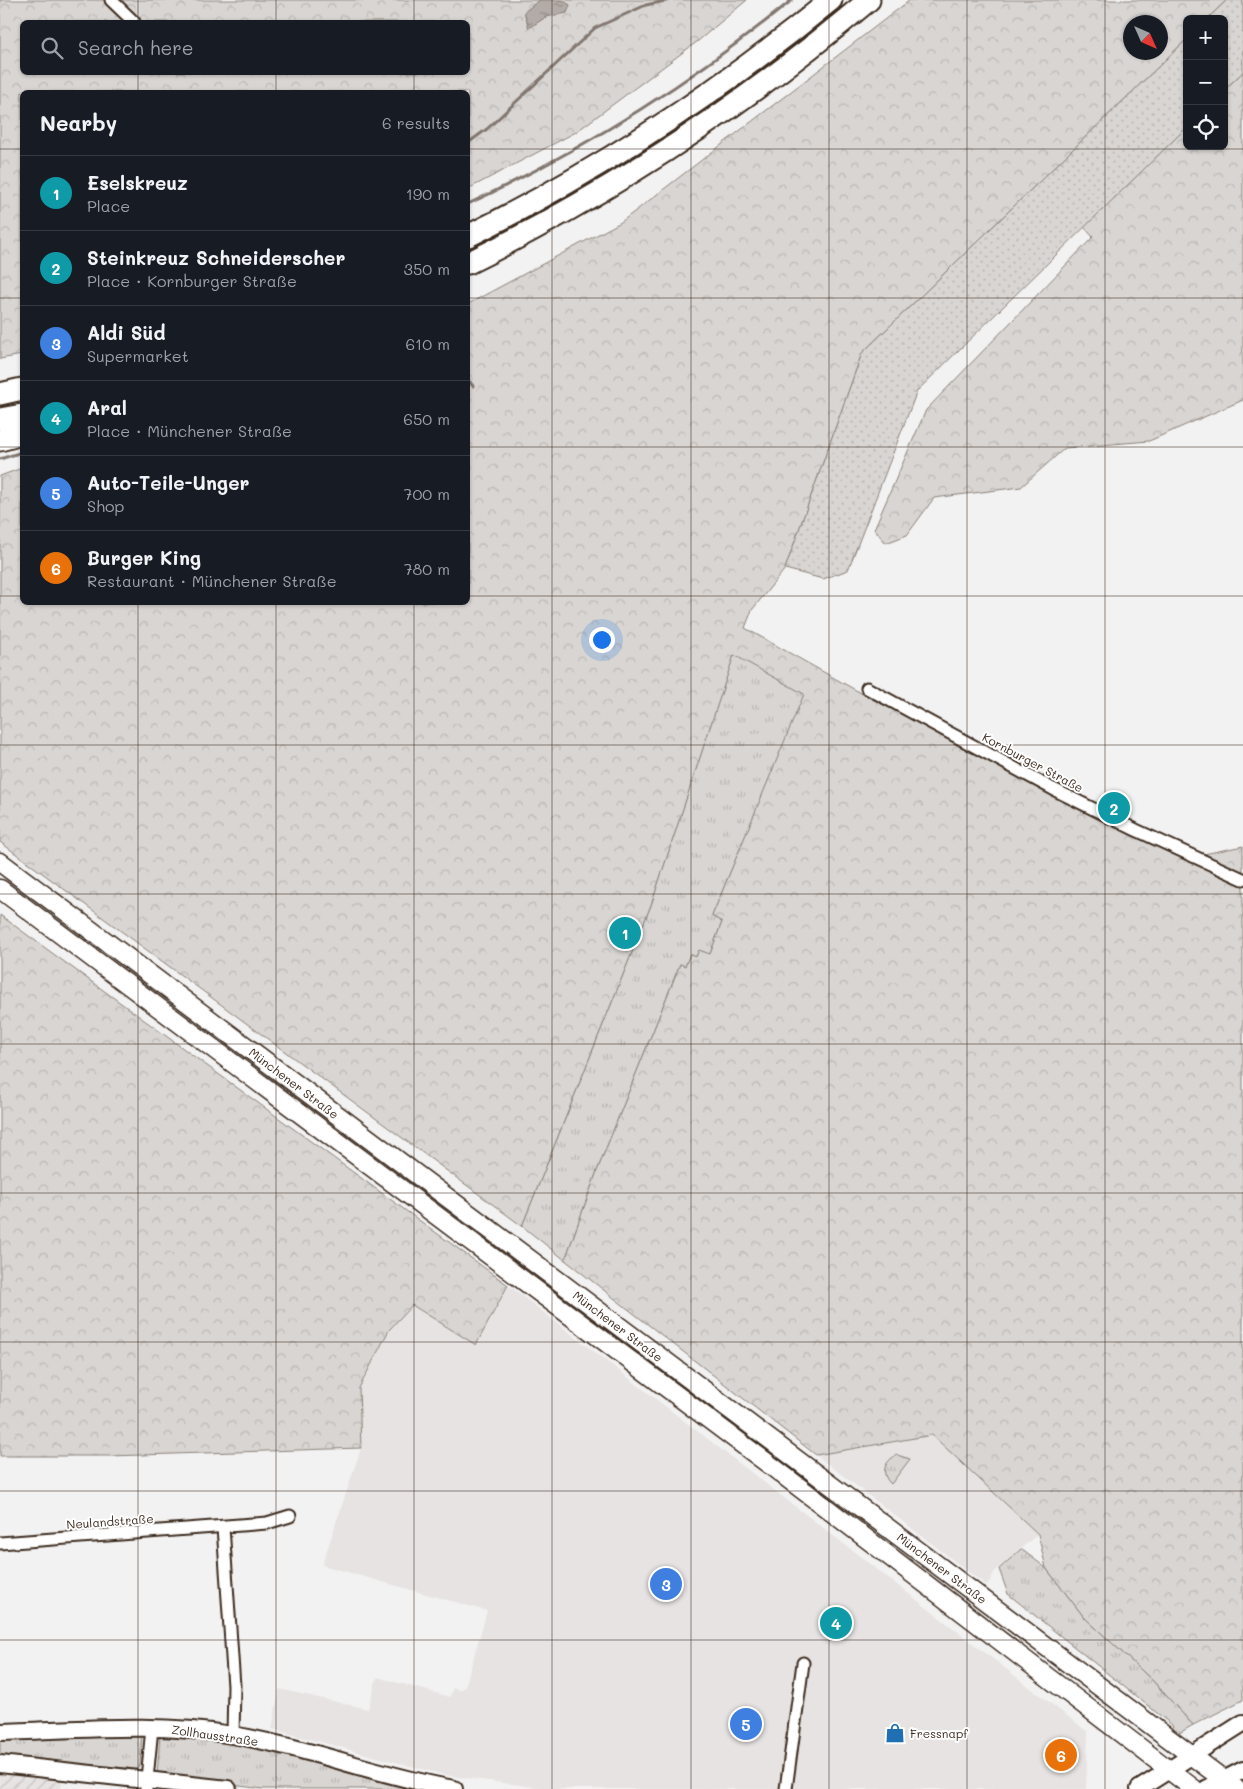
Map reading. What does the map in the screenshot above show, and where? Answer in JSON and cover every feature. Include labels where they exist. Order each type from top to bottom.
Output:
[{"type":"highway","points":[[470,235],[562,186],[670,120],[748,66],[831,0]]},
{"type":"highway","points":[[470,262],[587,200],[671,149],[791,64],[869,0]]},
{"type":"highway","points":[[0,382],[20,382]]},
{"type":"highway","points":[[0,394],[20,389]]},
{"type":"highway","points":[[0,419],[20,415]]},
{"type":"highway","points":[[0,440],[20,435]]},
{"type":"main road","name":"Münchener Straße","points":[[0,862],[1230,1784]]},
{"type":"main road","name":"Münchener Straße","points":[[0,888],[774,1468],[1194,1789]]},
{"type":"main road","points":[[1139,1789],[1243,1723]]},
{"type":"main road","name":"Zollhausstraße","points":[[0,1732],[152,1728],[233,1735],[454,1789]]},
{"type":"main road","points":[[0,1764],[147,1784],[228,1789]]},
{"type":"main road","points":[[1206,1789],[1230,1784],[1243,1770]]},
{"type":"street","points":[[111,0],[132,20]]},
{"type":"street","name":"Kornburger Straße","points":[[867,688],[1068,797],[1243,879]]},
{"type":"street","name":"Neulandstraße","points":[[0,1543],[267,1523],[290,1516]]},
{"type":"street","points":[[223,1527],[234,1686],[233,1735]]},
{"type":"street","points":[[786,1789],[803,1663]]},
{"type":"street","points":[[147,1784],[152,1728]]},
{"type":"shaded area","points":[[508,1285],[1088,1732],[1086,1789],[548,1789],[444,1775],[272,1729],[279,1689],[368,1709],[377,1677],[450,1697],[453,1688],[460,1690],[465,1687],[487,1611],[322,1565],[361,1448],[359,1388],[389,1330],[412,1305],[476,1345]]},
{"type":"shaded area","points":[[932,1435],[1038,1534],[995,1571],[987,1586],[816,1455]]},
{"type":"shaded area","points":[[0,1774],[62,1778],[61,1789],[0,1789]]},
{"type":"green space","points":[[0,0],[747,0],[698,41],[576,132],[470,188],[470,90],[20,90],[20,355],[0,359]]},
{"type":"green space","points":[[910,0],[1227,0],[1211,15],[1183,15],[1183,43],[1168,57],[1168,15],[1123,15],[1123,60],[1165,60],[862,353],[785,569],[752,610],[745,628],[868,697],[1184,858],[1243,846],[1243,1700],[1193,1725],[1153,1681],[1084,1617],[1046,1568],[1038,1534],[932,1435],[816,1455],[565,1260],[597,1171],[680,964],[685,966],[690,954],[696,957],[699,950],[710,954],[722,922],[712,916],[804,694],[734,655],[651,905],[522,1226],[0,842],[0,476],[20,469],[20,605],[470,605],[470,303],[621,222]]},
{"type":"green space","points":[[1227,0],[1243,0],[1243,72],[1228,86],[1228,15],[1211,15]]},
{"type":"green space","points":[[1183,43],[1183,131],[917,391],[848,570],[823,579],[785,569],[862,353],[1165,60],[1168,60],[1168,57]]},
{"type":"green space","points":[[1243,72],[1243,400],[1149,441],[1065,448],[1021,487],[934,498],[907,535],[886,543],[874,529],[926,410],[1093,237],[1084,227],[1183,131],[1183,150],[1228,150],[1228,86]]},
{"type":"green space","points":[[734,654],[805,694],[712,916],[722,922],[710,954],[696,957],[690,955],[685,966],[680,964],[597,1171],[565,1260],[522,1226],[651,905]]},
{"type":"green space","points":[[0,915],[508,1285],[476,1345],[412,1305],[389,1330],[359,1388],[361,1448],[110,1456],[0,1456]]},
{"type":"green space","points":[[897,1455],[910,1459],[891,1484],[885,1476],[885,1468],[886,1464]]},
{"type":"green space","points":[[1021,1549],[1046,1568],[1084,1617],[1153,1681],[1193,1725],[1176,1735],[1172,1725],[1008,1594],[999,1569]]},
{"type":"green space","points":[[192,1730],[448,1789],[263,1789],[157,1775],[160,1736]]},
{"type":"green space","points":[[142,1734],[140,1764],[137,1769],[0,1756],[0,1736]]},
{"type":"water","points":[[540,0],[562,0],[570,5],[567,13],[546,17],[529,28],[524,12]]},
{"type":"waterway","points":[[470,142],[487,129],[595,28],[646,5],[670,0]]},
{"type":"waterway","points":[[470,203],[553,161],[636,112],[716,58],[792,0]]},
{"type":"waterway","points":[[470,382],[473,386]]},
{"type":"waterway","points":[[0,459],[20,453]]},
{"type":"place","name":"Steinkreuz Schneiderscher","points":[[1114,808]]},
{"type":"place","name":"Eselskreuz","points":[[625,933]]},
{"type":"place","name":"Aldi Süd","points":[[666,1584]]},
{"type":"place","name":"Aral","points":[[836,1623]]},
{"type":"place","name":"Auto-Teile-Unger","points":[[746,1724]]},
{"type":"place","name":"Fressnapf","points":[[895,1733]]},
{"type":"place","name":"Burger King","points":[[1061,1755]]}]
